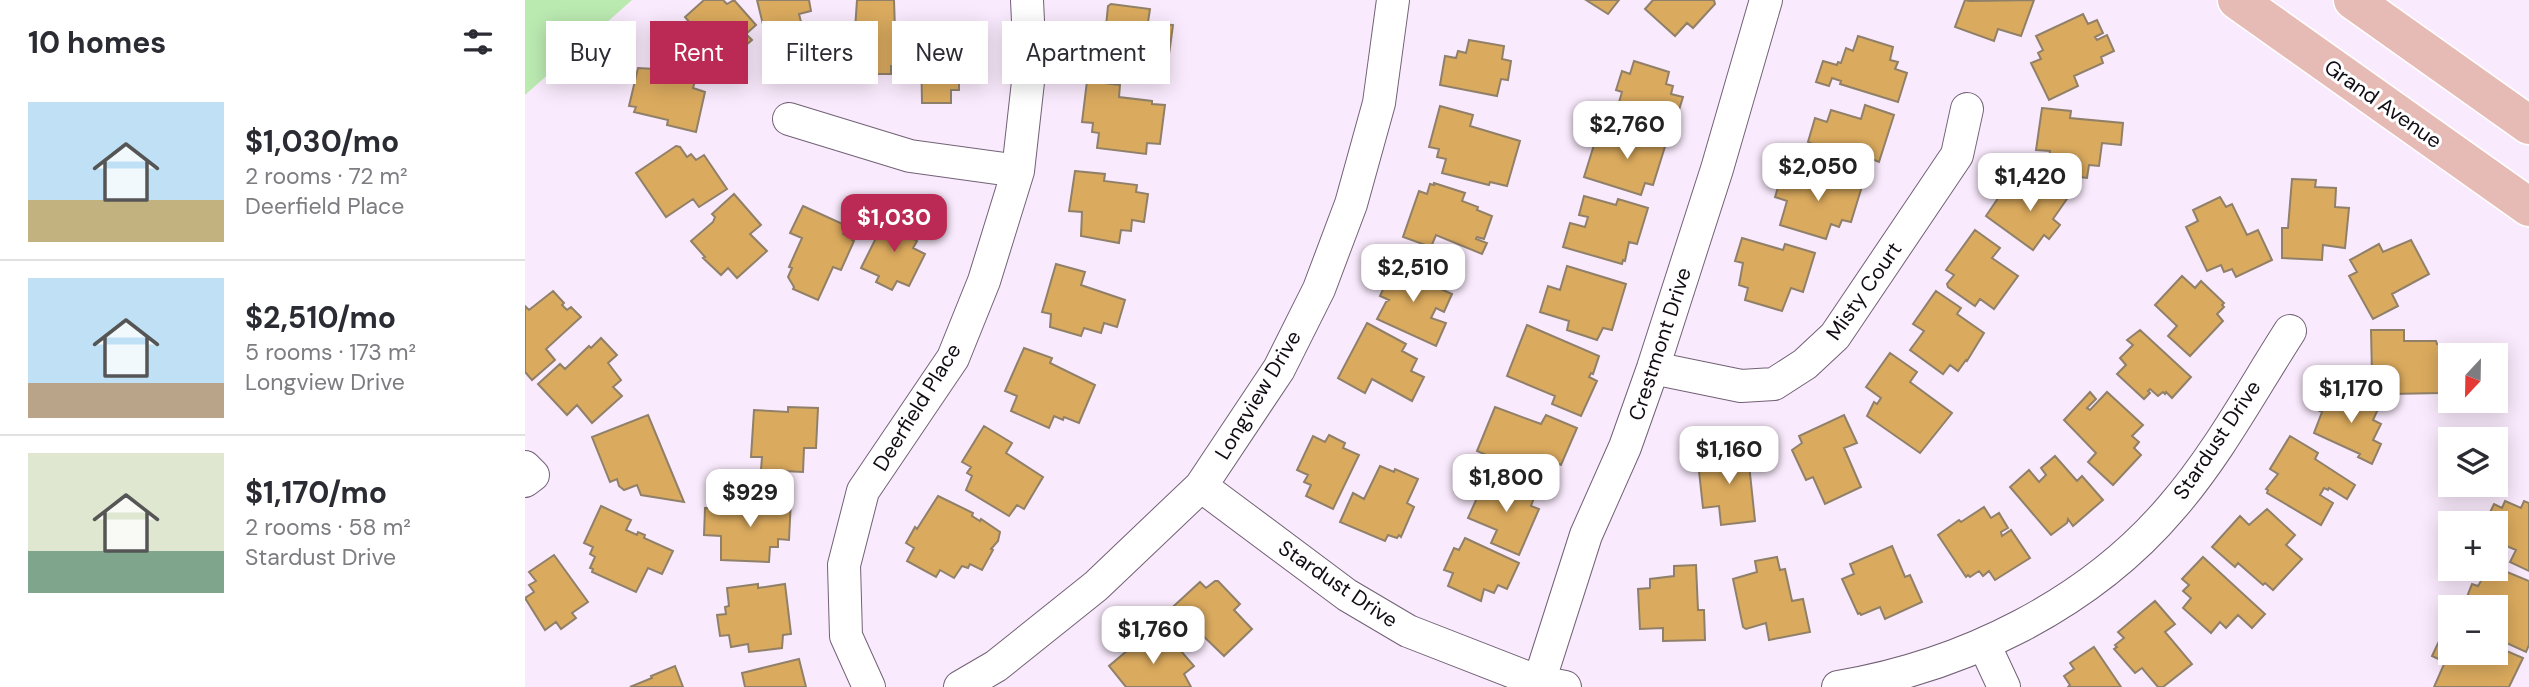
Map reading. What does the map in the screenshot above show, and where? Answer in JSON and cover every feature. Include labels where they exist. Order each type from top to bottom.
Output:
[{"type":"main road","name":"Grand Avenue","points":[[2237,0],[2529,207]]},
{"type":"main road","points":[[2353,0],[2529,125]]},
{"type":"street","name":"Deerfield Place","points":[[869,687],[846,636],[844,565],[863,491],[953,358],[984,282],[1019,171],[1030,64],[1027,0]]},
{"type":"street","name":"Longview Drive","points":[[960,687],[996,666],[1096,586],[1201,486],[1279,369],[1319,289],[1351,204],[1379,103],[1393,0]]},
{"type":"street","name":"Crestmont Drive","points":[[1552,685],[1586,535],[1625,447],[1653,368],[1717,169],[1766,0]]},
{"type":"street","name":"Misty Court","points":[[1653,368],[1741,386],[1774,384],[1805,365],[1835,336],[1957,155],[1967,108]]},
{"type":"street","points":[[789,119],[910,156],[1019,171]]},
{"type":"street","name":"Stardust Drive","points":[[1838,687],[1880,680],[1984,644],[2064,602],[2123,557],[2172,508],[2210,457],[2290,331]]},
{"type":"street","points":[[525,467],[533,475],[525,481]]},
{"type":"street","name":"Stardust Drive","points":[[1201,486],[1357,601],[1408,631],[1552,685]]},
{"type":"street","points":[[1984,644],[2004,687]]},
{"type":"green space","points":[[525,0],[632,0],[608,21],[546,21],[546,76],[525,95]]},
{"type":"building","points":[[704,0],[723,0],[727,4],[734,0],[756,25],[748,32],[748,21],[688,21],[685,17]]},
{"type":"building","points":[[757,0],[809,0],[811,11],[799,14],[801,21],[762,21]]},
{"type":"building","points":[[857,0],[894,0],[891,74],[878,74],[878,21],[856,21]]},
{"type":"building","points":[[1586,0],[1619,0],[1608,14]]},
{"type":"building","points":[[1653,0],[1714,0],[1715,4],[1693,28],[1687,23],[1675,36],[1645,9]]},
{"type":"building","points":[[1965,0],[2034,0],[2021,36],[1998,29],[1994,41],[1955,27]]},
{"type":"building","points":[[1111,4],[1150,9],[1148,21],[1106,21],[1108,6]]},
{"type":"building","points":[[2083,14],[2088,24],[2097,20],[2103,33],[2095,37],[2097,40],[2107,35],[2114,51],[2101,57],[2103,63],[2074,76],[2078,86],[2049,100],[2031,63],[2041,59],[2038,53],[2043,50],[2036,36]]},
{"type":"building","points":[[1170,25],[1173,25],[1170,47]]},
{"type":"building","points":[[1858,36],[1893,47],[1890,60],[1898,62],[1895,69],[1907,73],[1898,102],[1840,84],[1841,81],[1832,78],[1829,86],[1816,82],[1823,61],[1837,65],[1838,62],[1841,63],[1846,48],[1853,51]]},
{"type":"building","points":[[1469,40],[1504,46],[1502,59],[1511,61],[1508,80],[1501,79],[1497,96],[1440,85],[1445,56],[1456,58],[1458,51],[1466,53]]},
{"type":"building","points":[[1634,61],[1669,72],[1666,84],[1673,86],[1671,94],[1683,97],[1674,126],[1617,109],[1622,92],[1616,90],[1622,71],[1630,74]]},
{"type":"building","points":[[638,68],[650,69],[650,84],[694,84],[693,88],[705,92],[696,132],[667,125],[668,120],[634,112],[636,107],[629,106]]},
{"type":"building","points":[[922,84],[959,84],[959,90],[951,90],[951,103],[922,103]]},
{"type":"building","points":[[1087,84],[1120,85],[1119,97],[1165,105],[1160,144],[1147,143],[1146,154],[1097,148],[1099,133],[1092,132],[1093,123],[1082,122]]},
{"type":"building","points":[[1865,105],[1894,115],[1879,162],[1872,159],[1866,171],[1834,161],[1836,153],[1808,142],[1815,118],[1827,122],[1831,110],[1861,119]]},
{"type":"building","points":[[1440,106],[1473,115],[1470,126],[1520,141],[1507,186],[1490,182],[1489,185],[1442,173],[1446,159],[1437,157],[1439,149],[1429,147]]},
{"type":"building","points":[[2042,108],[2071,111],[2070,118],[2123,123],[2121,145],[2102,143],[2099,166],[2089,165],[2087,178],[2047,173],[2050,151],[2036,150]]},
{"type":"building","points":[[1639,129],[1668,137],[1653,185],[1645,183],[1641,195],[1584,177],[1598,132],[1634,143]]},
{"type":"building","points":[[676,146],[680,147],[687,157],[691,154],[696,160],[704,155],[727,189],[699,207],[693,199],[666,217],[636,173]]},
{"type":"building","points":[[1075,171],[1105,174],[1104,181],[1137,185],[1136,192],[1148,194],[1144,222],[1132,220],[1131,231],[1121,230],[1119,243],[1081,236],[1082,212],[1069,211]]},
{"type":"building","points":[[1831,173],[1863,183],[1851,222],[1842,220],[1839,227],[1831,224],[1826,239],[1780,225],[1787,201],[1775,197],[1782,174],[1828,185]]},
{"type":"building","points":[[2043,177],[2069,196],[2053,219],[2060,225],[2049,239],[2044,235],[2033,250],[1986,216],[2003,191],[2013,198],[2017,191],[2024,196],[2031,186],[2035,189]]},
{"type":"building","points":[[2292,179],[2316,180],[2315,187],[2336,188],[2335,207],[2349,208],[2345,248],[2323,245],[2322,260],[2282,258],[2282,228],[2288,228]]},
{"type":"building","points":[[1430,184],[1465,193],[1462,201],[1492,216],[1484,239],[1476,239],[1487,243],[1482,254],[1436,235],[1431,247],[1403,237],[1419,191],[1427,194]]},
{"type":"building","points":[[734,194],[761,225],[750,234],[767,251],[737,278],[728,268],[721,275],[703,258],[705,257],[691,241],[713,222],[715,217],[712,214]]},
{"type":"building","points":[[1584,196],[1616,205],[1618,199],[1648,208],[1637,244],[1629,242],[1622,264],[1563,247],[1570,223],[1585,227],[1588,217],[1579,215]]},
{"type":"building","points":[[2220,197],[2226,207],[2232,204],[2247,235],[2258,230],[2272,260],[2236,277],[2232,269],[2224,272],[2221,265],[2207,271],[2186,227],[2198,221],[2193,210]]},
{"type":"building","points":[[803,206],[847,226],[843,234],[854,241],[841,270],[833,267],[818,300],[793,289],[788,277],[792,268],[789,267],[802,238],[790,233]]},
{"type":"building","points":[[888,214],[914,227],[910,237],[917,241],[913,248],[925,254],[909,286],[897,281],[892,290],[876,282],[879,276],[861,268]]},
{"type":"building","points":[[1975,230],[2000,248],[1992,258],[2018,276],[1994,309],[1980,299],[1975,306],[1947,284],[1954,275],[1946,270]]},
{"type":"building","points":[[1742,238],[1783,250],[1785,244],[1815,253],[1803,292],[1791,288],[1782,311],[1745,300],[1748,288],[1739,285],[1743,263],[1735,261]]},
{"type":"building","points":[[2411,240],[2429,274],[2392,294],[2398,306],[2373,319],[2349,276],[2357,272],[2350,260],[2379,244],[2383,252]]},
{"type":"building","points":[[1396,261],[1425,274],[1423,281],[1452,294],[1444,312],[1436,308],[1431,318],[1446,323],[1436,346],[1377,319],[1389,300],[1380,296]]},
{"type":"building","points":[[1056,264],[1085,272],[1081,285],[1125,300],[1117,327],[1104,323],[1101,333],[1084,328],[1081,336],[1050,327],[1051,314],[1042,312]]},
{"type":"building","points":[[1567,266],[1626,284],[1612,330],[1603,328],[1597,340],[1567,330],[1569,321],[1540,312],[1548,286],[1560,290]]},
{"type":"building","points":[[2182,276],[2195,288],[2201,281],[2224,303],[2224,307],[2217,314],[2223,321],[2190,356],[2168,336],[2177,326],[2155,305]]},
{"type":"building","points":[[553,291],[567,310],[571,307],[581,317],[546,349],[555,360],[532,380],[525,372],[525,306],[529,310]]},
{"type":"building","points":[[1936,291],[1961,308],[1957,314],[1984,333],[1958,371],[1950,365],[1943,374],[1910,350],[1924,331],[1913,324]]},
{"type":"building","points":[[1367,323],[1406,344],[1402,351],[1417,359],[1411,371],[1424,377],[1412,401],[1372,379],[1365,393],[1338,378]]},
{"type":"building","points":[[1527,325],[1599,356],[1593,374],[1589,377],[1597,381],[1581,416],[1552,404],[1555,396],[1507,376]]},
{"type":"building","points":[[2140,330],[2191,377],[2172,398],[2166,392],[2158,396],[2150,389],[2144,399],[2117,374],[2126,365],[2120,358],[2133,345],[2127,340]]},
{"type":"building","points":[[2371,330],[2404,330],[2404,341],[2436,341],[2438,344],[2438,393],[2391,394],[2390,379],[2383,379],[2383,375],[2372,375]]},
{"type":"building","points":[[601,338],[617,355],[608,363],[621,380],[613,387],[622,396],[592,423],[577,405],[567,415],[538,384],[560,364],[565,369]]},
{"type":"building","points":[[1024,348],[1052,358],[1050,363],[1095,385],[1079,423],[1054,416],[1049,428],[1011,411],[1017,396],[1005,391]]},
{"type":"building","points":[[1890,353],[1917,372],[1910,382],[1952,413],[1920,453],[1867,416],[1874,402],[1877,404],[1881,398],[1866,387]]},
{"type":"building","points":[[2345,391],[2379,407],[2373,420],[2381,424],[2373,440],[2381,444],[2372,464],[2358,457],[2360,454],[2314,433],[2322,412],[2316,409],[2319,402],[2326,405],[2329,399],[2341,405]]},
{"type":"building","points":[[2090,392],[2096,399],[2087,408],[2090,410],[2107,392],[2143,425],[2132,436],[2139,442],[2134,448],[2141,455],[2113,485],[2088,462],[2096,453],[2064,420]]},
{"type":"building","points":[[788,407],[818,408],[816,448],[804,448],[803,472],[761,470],[762,457],[751,457],[754,410],[788,412]]},
{"type":"building","points":[[1495,407],[1541,424],[1546,415],[1577,428],[1561,465],[1544,457],[1535,479],[1477,451]]},
{"type":"building","points":[[648,415],[684,502],[641,495],[637,485],[624,490],[617,479],[610,482],[592,437]]},
{"type":"building","points":[[1844,415],[1857,443],[1844,448],[1861,487],[1825,504],[1813,477],[1806,480],[1792,450],[1802,443],[1799,436]]},
{"type":"building","points":[[984,426],[1012,443],[1006,453],[1043,477],[1024,509],[1017,505],[1009,516],[966,490],[972,476],[967,473],[971,467],[962,462]]},
{"type":"building","points":[[1329,435],[1345,443],[1343,448],[1359,455],[1333,509],[1306,496],[1311,485],[1304,482],[1308,475],[1297,470],[1313,436],[1325,442]]},
{"type":"building","points":[[2290,436],[2318,453],[2315,459],[2355,485],[2347,499],[2329,488],[2324,488],[2320,495],[2333,503],[2321,525],[2267,493],[2266,489],[2278,474],[2270,469]]},
{"type":"building","points":[[1747,445],[1755,521],[1721,525],[1719,506],[1703,508],[1699,471],[1711,469],[1710,461],[1718,460],[1717,449]]},
{"type":"building","points":[[2055,456],[2077,481],[2082,476],[2103,500],[2073,526],[2068,519],[2067,523],[2051,535],[2010,487],[2029,470],[2039,482],[2046,475],[2041,468]]},
{"type":"building","points":[[1380,466],[1418,479],[1407,503],[1414,507],[1401,537],[1388,535],[1385,541],[1340,522],[1353,493],[1364,499]]},
{"type":"building","points":[[1485,480],[1500,487],[1503,480],[1535,495],[1531,506],[1539,509],[1519,555],[1491,543],[1497,530],[1468,518]]},
{"type":"building","points":[[938,496],[973,513],[972,516],[1000,532],[982,570],[970,564],[968,568],[962,566],[954,578],[940,570],[936,577],[907,561],[914,548],[906,543]]},
{"type":"building","points":[[757,498],[791,499],[789,540],[778,539],[778,547],[770,547],[769,562],[721,560],[721,536],[704,535],[705,508],[757,509]]},
{"type":"building","points":[[2505,501],[2521,508],[2524,501],[2529,503],[2529,571],[2510,562],[2516,550],[2508,547],[2508,511],[2491,511],[2494,504],[2502,508]]},
{"type":"building","points":[[601,506],[631,520],[626,530],[645,535],[644,538],[673,551],[662,574],[648,568],[636,592],[592,572],[593,569],[590,568],[595,557],[590,554],[593,547],[584,543]]},
{"type":"building","points":[[1984,507],[1991,518],[1999,513],[2008,528],[2001,532],[2002,536],[2011,530],[2030,558],[1995,580],[1989,571],[1983,576],[1979,571],[1966,577],[1938,535]]},
{"type":"building","points":[[2267,509],[2295,535],[2286,545],[2302,559],[2273,590],[2265,583],[2263,585],[2238,563],[2235,567],[2212,547],[2240,516],[2249,525]]},
{"type":"building","points":[[1465,538],[1519,563],[1507,589],[1498,585],[1494,593],[1484,589],[1481,601],[1448,586],[1453,573],[1444,570],[1454,548],[1459,550]]},
{"type":"building","points":[[1892,546],[1905,577],[1910,575],[1922,602],[1885,619],[1880,607],[1858,614],[1842,579],[1854,574],[1850,564]]},
{"type":"building","points":[[554,555],[588,602],[572,613],[576,618],[561,629],[556,622],[545,630],[525,598],[534,592],[529,585],[536,581],[529,572]]},
{"type":"building","points":[[1777,557],[1780,570],[1785,569],[1792,601],[1803,599],[1810,632],[1769,640],[1766,623],[1746,629],[1743,627],[1733,579],[1757,572],[1755,561]]},
{"type":"building","points":[[2203,557],[2265,614],[2252,628],[2238,615],[2226,628],[2220,622],[2211,633],[2183,608],[2191,598],[2183,591],[2189,585],[2182,579]]},
{"type":"building","points":[[1696,565],[1698,610],[1704,610],[1705,640],[1663,641],[1663,628],[1640,629],[1638,589],[1650,588],[1650,579],[1674,576],[1674,566]]},
{"type":"building","points":[[2508,572],[2529,581],[2529,645],[2526,652],[2508,644],[2508,595],[2468,595],[2472,584],[2478,586],[2481,581],[2508,581]]},
{"type":"building","points":[[1215,581],[1240,604],[1234,610],[1252,629],[1224,656],[1195,628],[1185,637],[1164,615],[1200,582],[1206,588]]},
{"type":"building","points":[[758,584],[758,588],[785,584],[791,634],[783,635],[782,648],[749,652],[748,644],[731,647],[729,635],[720,636],[717,615],[726,614],[725,607],[729,606],[727,588]]},
{"type":"building","points":[[2155,601],[2175,624],[2165,632],[2192,664],[2163,687],[2158,687],[2142,668],[2135,673],[2114,649],[2124,638],[2118,632]]},
{"type":"building","points":[[1164,635],[1168,636],[1194,666],[1184,674],[1191,687],[1126,687],[1109,666],[1140,640],[1147,649]]},
{"type":"building","points":[[2438,643],[2438,659],[2432,656]]},
{"type":"building","points":[[2094,647],[2121,687],[2068,687],[2070,685],[2064,676],[2074,669],[2070,663]]},
{"type":"building","points":[[2508,652],[2523,658],[2509,687],[2434,687],[2444,665],[2508,665]]},
{"type":"building","points":[[799,659],[806,687],[745,687],[742,673]]},
{"type":"building","points":[[675,666],[683,687],[630,687],[652,678],[651,676]]}]
